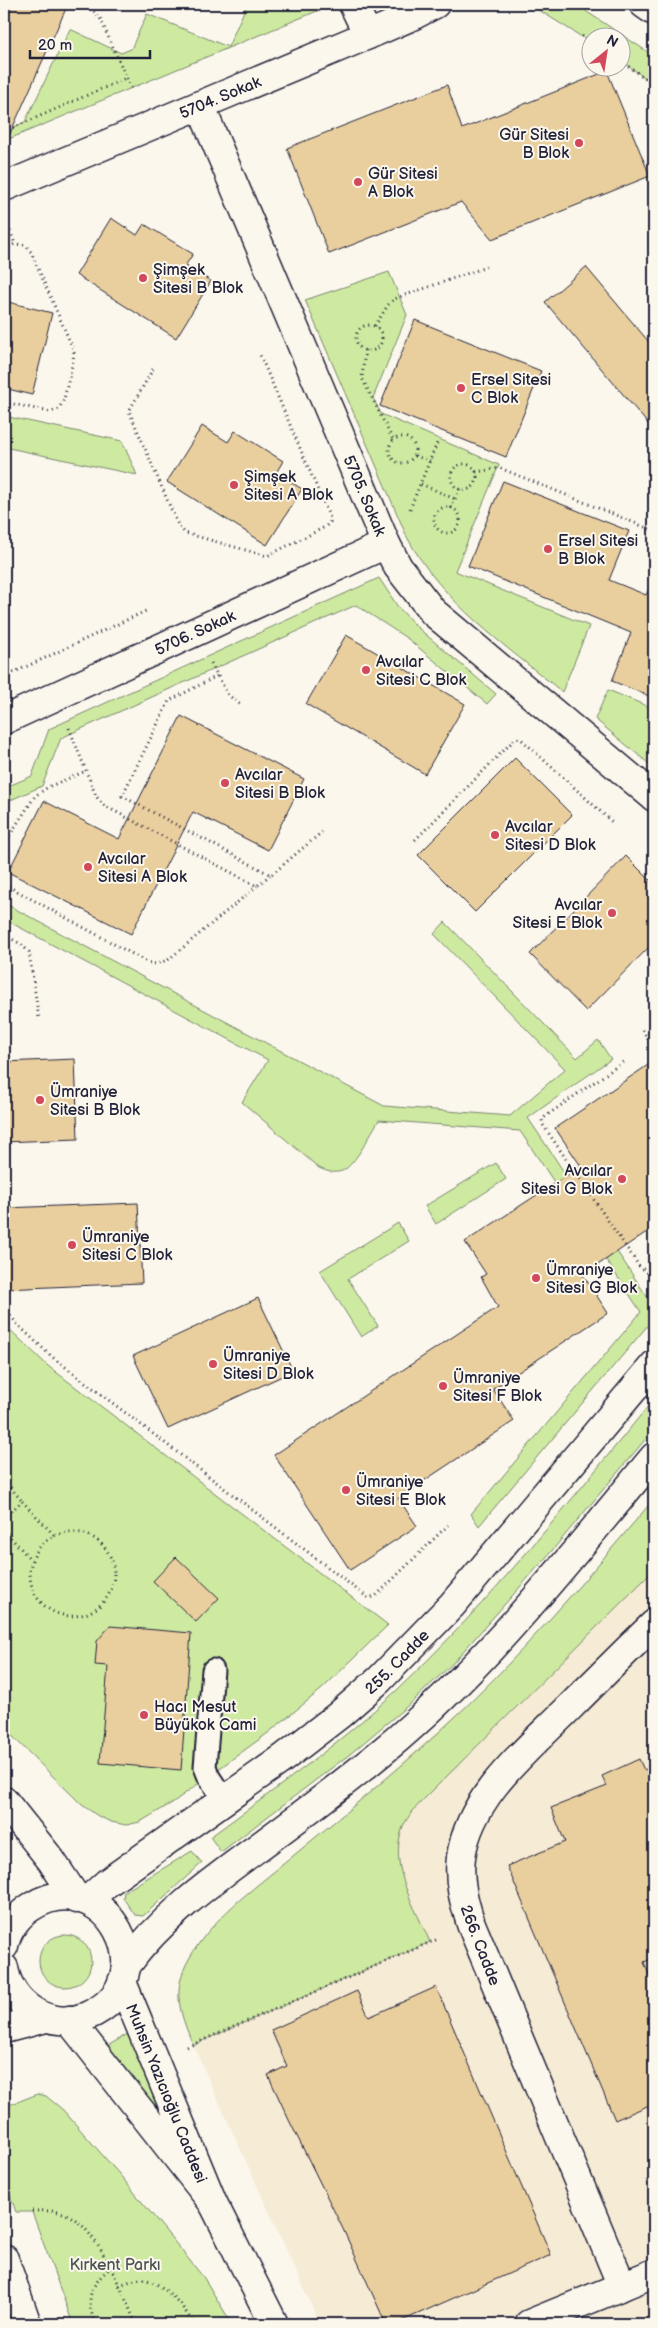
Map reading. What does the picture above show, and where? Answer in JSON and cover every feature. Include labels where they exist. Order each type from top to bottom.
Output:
[{"type":"street","points":[[353,4],[368,35]]},
{"type":"street","name":"5704. Sokak","points":[[4,187],[410,18],[435,4]]},
{"type":"street","points":[[644,4],[654,11]]},
{"type":"street","name":"5705. Sokak","points":[[200,105],[386,544],[398,567],[433,612],[654,797]]},
{"type":"street","name":"5706. Sokak","points":[[4,720],[386,544]]},
{"type":"street","name":"255. Cadde","points":[[82,1900],[224,1800],[339,1715],[411,1649],[526,1519],[654,1366]]},
{"type":"street","points":[[4,2029],[58,2019],[82,2018],[107,2004],[147,1938],[173,1914],[223,1873],[320,1802],[426,1715],[518,1619],[654,1457]]},
{"type":"street","name":"266. Cadde","points":[[622,2286],[471,1924],[462,1894],[460,1879],[461,1857],[473,1818],[483,1801],[517,1759],[654,1624]]},
{"type":"street","points":[[4,1801],[82,1900]]},
{"type":"street","points":[[5,1937],[25,1911],[37,1903],[52,1898],[66,1897],[82,1900]]},
{"type":"street","name":"Muhsin Yazıcıoğlu Caddesi","points":[[82,1900],[107,1914],[116,1924],[126,1952],[124,1974],[154,2061],[213,2203],[274,2324]]},
{"type":"street","points":[[4,1968],[12,1991],[21,2002],[32,2011],[58,2019]]},
{"type":"street","name":"Muhsin Yazıcıoğlu Caddesi","points":[[58,2019],[213,2203]]},
{"type":"street","points":[[4,2259],[27,2324]]},
{"type":"street","points":[[530,2324],[654,2273]]},
{"type":"lane","points":[[213,1670],[205,1767],[209,1777],[224,1800]]},
{"type":"path","points":[[81,4],[91,8],[100,18],[131,88]]},
{"type":"path","points":[[630,67],[654,84]]},
{"type":"path","points":[[4,132],[126,78]]},
{"type":"path","points":[[8,225],[15,244]]},
{"type":"path","points":[[4,249],[15,244],[25,245],[31,252],[74,351],[74,362],[62,406],[55,412],[4,402]]},
{"type":"path","points":[[375,326],[394,299],[486,267]]},
{"type":"path","points":[[372,324],[375,326],[381,333],[380,345],[373,350],[360,348],[356,340],[357,332],[363,325],[372,324]]},
{"type":"path","points":[[365,350],[362,378],[393,440]]},
{"type":"path","points":[[154,368],[129,411],[178,525],[185,533],[266,556],[325,527],[330,522],[330,518],[260,355]]},
{"type":"path","points":[[401,436],[410,438],[415,445],[415,456],[406,462],[394,460],[390,453],[390,444],[401,436]]},
{"type":"path","points":[[410,510],[437,443]]},
{"type":"path","points":[[415,456],[430,462]]},
{"type":"path","points":[[467,463],[476,472],[478,476],[475,484],[468,490],[460,489],[451,480],[455,467],[467,463]]},
{"type":"path","points":[[476,472],[500,468],[652,530]]},
{"type":"path","points":[[420,484],[455,499]]},
{"type":"path","points":[[451,508],[460,489]]},
{"type":"path","points":[[441,508],[451,508],[459,515],[460,524],[451,533],[442,533],[433,523],[435,515],[441,508]]},
{"type":"path","points":[[4,677],[148,610]]},
{"type":"path","points":[[208,656],[228,695],[241,705]]},
{"type":"path","points":[[217,676],[169,701],[122,796],[271,875]]},
{"type":"path","points":[[66,721],[99,801],[103,805],[257,886]]},
{"type":"path","points":[[415,840],[516,738],[521,739],[613,823]]},
{"type":"path","points":[[4,844],[35,796],[48,787],[86,771]]},
{"type":"path","points":[[4,884],[147,962],[155,964],[168,960],[322,832]]},
{"type":"path","points":[[4,935],[21,944],[29,952],[39,1019]]},
{"type":"path","points":[[642,1030],[654,1048]]},
{"type":"path","points":[[623,1062],[542,1120],[543,1125],[638,1266],[646,1272],[654,1266]]},
{"type":"path","points":[[4,1308],[18,1325],[51,1356],[368,1598],[376,1596],[448,1525]]},
{"type":"path","points":[[4,1480],[54,1535]]},
{"type":"path","points":[[4,1518],[22,1501]]},
{"type":"path","points":[[4,1530],[31,1560]]},
{"type":"path","points":[[72,1531],[86,1533],[98,1540],[108,1550],[113,1564],[114,1579],[110,1593],[101,1605],[89,1613],[75,1616],[60,1615],[46,1609],[31,1587],[29,1573],[31,1560],[37,1548],[47,1538],[54,1535],[72,1531]]},
{"type":"path","points":[[154,2061],[471,1924]]},
{"type":"path","points":[[32,2212],[52,2210],[65,2214],[92,2238],[112,2267],[136,2324]]},
{"type":"path","points":[[95,2324],[91,2314],[89,2296],[94,2283],[112,2267]]},
{"type":"path","points":[[119,2285],[140,2279],[150,2281],[171,2295],[182,2306],[192,2324]]},
{"type":"shaded area","points":[[654,1499],[654,2324],[320,2324],[193,2045],[182,2017],[178,1998],[179,1982],[189,1959],[204,1937],[228,1911],[367,1794],[483,1691],[543,1629]]},
{"type":"green space","points":[[247,4],[319,4],[322,9],[4,141],[4,124],[12,128],[25,122],[70,29],[121,53],[131,49],[147,14],[228,47]]},
{"type":"green space","points":[[549,4],[575,4],[611,28],[580,28],[580,36],[537,9]]},
{"type":"green space","points":[[630,40],[654,56],[654,84],[630,67]]},
{"type":"green space","points":[[389,272],[407,315],[373,398],[381,414],[499,465],[455,571],[589,626],[562,692],[476,622],[438,583],[422,561],[407,537],[305,300]]},
{"type":"green space","points":[[4,416],[122,441],[137,475],[4,447]]},
{"type":"green space","points":[[379,578],[398,607],[418,628],[496,694],[487,704],[408,639],[356,605],[61,738],[42,786],[4,803],[4,788],[32,776],[49,729]]},
{"type":"green space","points":[[608,690],[654,709],[654,768],[595,719]]},
{"type":"green space","points":[[4,903],[384,1106],[510,1116],[565,1069],[434,934],[445,922],[577,1058],[598,1040],[611,1059],[528,1118],[650,1301],[654,1297],[654,1318],[479,1526],[471,1514],[641,1312],[520,1131],[379,1120],[357,1156],[347,1168],[336,1172],[319,1168],[242,1102],[268,1060],[4,919]]},
{"type":"green space","points":[[496,1163],[506,1179],[436,1224],[425,1206]]},
{"type":"green space","points":[[398,1223],[409,1241],[348,1279],[378,1326],[361,1337],[320,1271]]},
{"type":"green space","points":[[4,1324],[48,1366],[388,1625],[322,1689],[268,1733],[172,1803],[140,1822],[126,1825],[111,1822],[82,1805],[4,1728]]},
{"type":"green space","points":[[654,1399],[654,1429],[550,1553],[452,1664],[412,1702],[350,1754],[221,1852],[210,1837],[306,1766],[352,1729],[397,1690],[432,1656],[530,1549]]},
{"type":"green space","points":[[654,1499],[654,1570],[424,1799],[405,1823],[399,1841],[398,1856],[401,1871],[411,1901],[430,1942],[193,2045],[181,2012],[179,2002],[180,1981],[189,1959],[209,1930],[233,1906],[437,1734],[495,1678],[549,1620]]},
{"type":"green space","points":[[192,1851],[202,1863],[143,1916],[135,1915],[123,1898],[124,1892]]},
{"type":"green space","points":[[60,1935],[70,1935],[84,1942],[91,1956],[91,1966],[84,1980],[70,1987],[60,1987],[50,1983],[43,1976],[39,1966],[39,1956],[43,1946],[50,1939]]},
{"type":"green space","points":[[131,2032],[175,2139],[104,2048]]},
{"type":"green space","name":"Kırkent Parkı","points":[[38,2094],[46,2096],[63,2110],[120,2175],[204,2278],[232,2324],[73,2324],[32,2212],[16,2212],[4,2178],[4,2107]]},
{"type":"building","points":[[4,4],[68,4],[4,147]]},
{"type":"building","points":[[590,78],[610,78],[650,176],[492,239],[461,202],[329,254],[287,148],[447,85],[462,129]]},
{"type":"building","name":"Şimşek Sitesi B Blok","points":[[111,218],[137,235],[144,224],[193,254],[185,266],[211,281],[176,338],[76,275]]},
{"type":"building","points":[[586,267],[654,348],[654,431],[545,302]]},
{"type":"building","points":[[4,301],[52,313],[32,395],[4,388]]},
{"type":"building","name":"Ersel Sitesi C Blok","points":[[415,320],[541,371],[506,457],[380,406]]},
{"type":"building","name":"Şimşek Sitesi A Blok","points":[[202,426],[228,442],[235,431],[283,461],[276,473],[302,489],[267,545],[167,482]]},
{"type":"building","name":"Ersel Sitesi B Blok","points":[[503,481],[629,531],[609,580],[646,595],[654,579],[654,698],[612,681],[631,633],[468,566]]},
{"type":"building","name":"Avcılar Sitesi C Blok","points":[[346,635],[465,704],[425,774],[306,704]]},
{"type":"building","points":[[181,716],[304,779],[268,850],[193,812],[131,934],[8,872],[44,801],[119,839]]},
{"type":"building","name":"Avcılar Sitesi D Blok","points":[[515,758],[572,815],[475,912],[418,855]]},
{"type":"building","name":"Avcılar Sitesi E Blok","points":[[626,856],[654,884],[654,942],[586,1011],[530,954]]},
{"type":"building","name":"Ümraniye Sitesi B Blok","points":[[75,1059],[78,1139],[4,1142],[4,1062]]},
{"type":"building","points":[[654,1061],[654,1227],[583,1275],[608,1313],[493,1389],[514,1421],[398,1498],[417,1526],[350,1570],[274,1455],[498,1307],[481,1277],[486,1274],[465,1242],[581,1166],[555,1128]]},
{"type":"building","name":"Ümraniye Sitesi C Blok","points":[[138,1203],[142,1283],[4,1289],[4,1208]]},
{"type":"building","name":"Ümraniye Sitesi D Blok","points":[[258,1298],[293,1371],[168,1429],[133,1356]]},
{"type":"building","points":[[176,1557],[219,1598],[196,1622],[153,1581]]},
{"type":"building","name":"Hacı Mesut Büyükok Cami","points":[[110,1626],[191,1633],[181,1770],[100,1763],[108,1666],[95,1665],[97,1641]]},
{"type":"building","points":[[639,1759],[644,1770],[654,1765],[654,1958],[644,1962],[654,1987],[654,2103],[615,2120],[507,1866],[565,1842],[551,1808],[607,1786],[602,1776]]},
{"type":"building","points":[[436,1987],[551,2255],[395,2324],[386,2324],[343,2229],[268,2075],[287,2066],[271,2030],[357,1991],[369,2017]]},
{"type":"place","name":"Gür Sitesi B Blok","points":[[579,143]]},
{"type":"place","name":"Gür Sitesi A Blok","points":[[358,182]]},
{"type":"place","name":"Şimşek Sitesi B Blok","points":[[143,278]]},
{"type":"place","name":"Ersel Sitesi C Blok","points":[[461,388]]},
{"type":"place","name":"Şimşek Sitesi A Blok","points":[[234,485]]},
{"type":"place","name":"Ersel Sitesi B Blok","points":[[548,549]]},
{"type":"place","name":"Avcılar Sitesi C Blok","points":[[366,670]]},
{"type":"place","name":"Avcılar Sitesi B Blok","points":[[225,783]]},
{"type":"place","name":"Avcılar Sitesi D Blok","points":[[495,835]]},
{"type":"place","name":"Avcılar Sitesi A Blok","points":[[88,867]]},
{"type":"place","name":"Avcılar Sitesi E Blok","points":[[612,913]]},
{"type":"place","name":"Ümraniye Sitesi B Blok","points":[[40,1100]]},
{"type":"place","name":"Avcılar Sitesi G Blok","points":[[622,1179]]},
{"type":"place","name":"Ümraniye Sitesi C Blok","points":[[72,1245]]},
{"type":"place","name":"Ümraniye Sitesi G Blok","points":[[536,1278]]},
{"type":"place","name":"Ümraniye Sitesi D Blok","points":[[213,1364]]},
{"type":"place","name":"Ümraniye Sitesi F Blok","points":[[443,1386]]},
{"type":"place","name":"Ümraniye Sitesi E Blok","points":[[346,1490]]},
{"type":"place","name":"Hacı Mesut Büyükok Cami","points":[[144,1715]]}]
